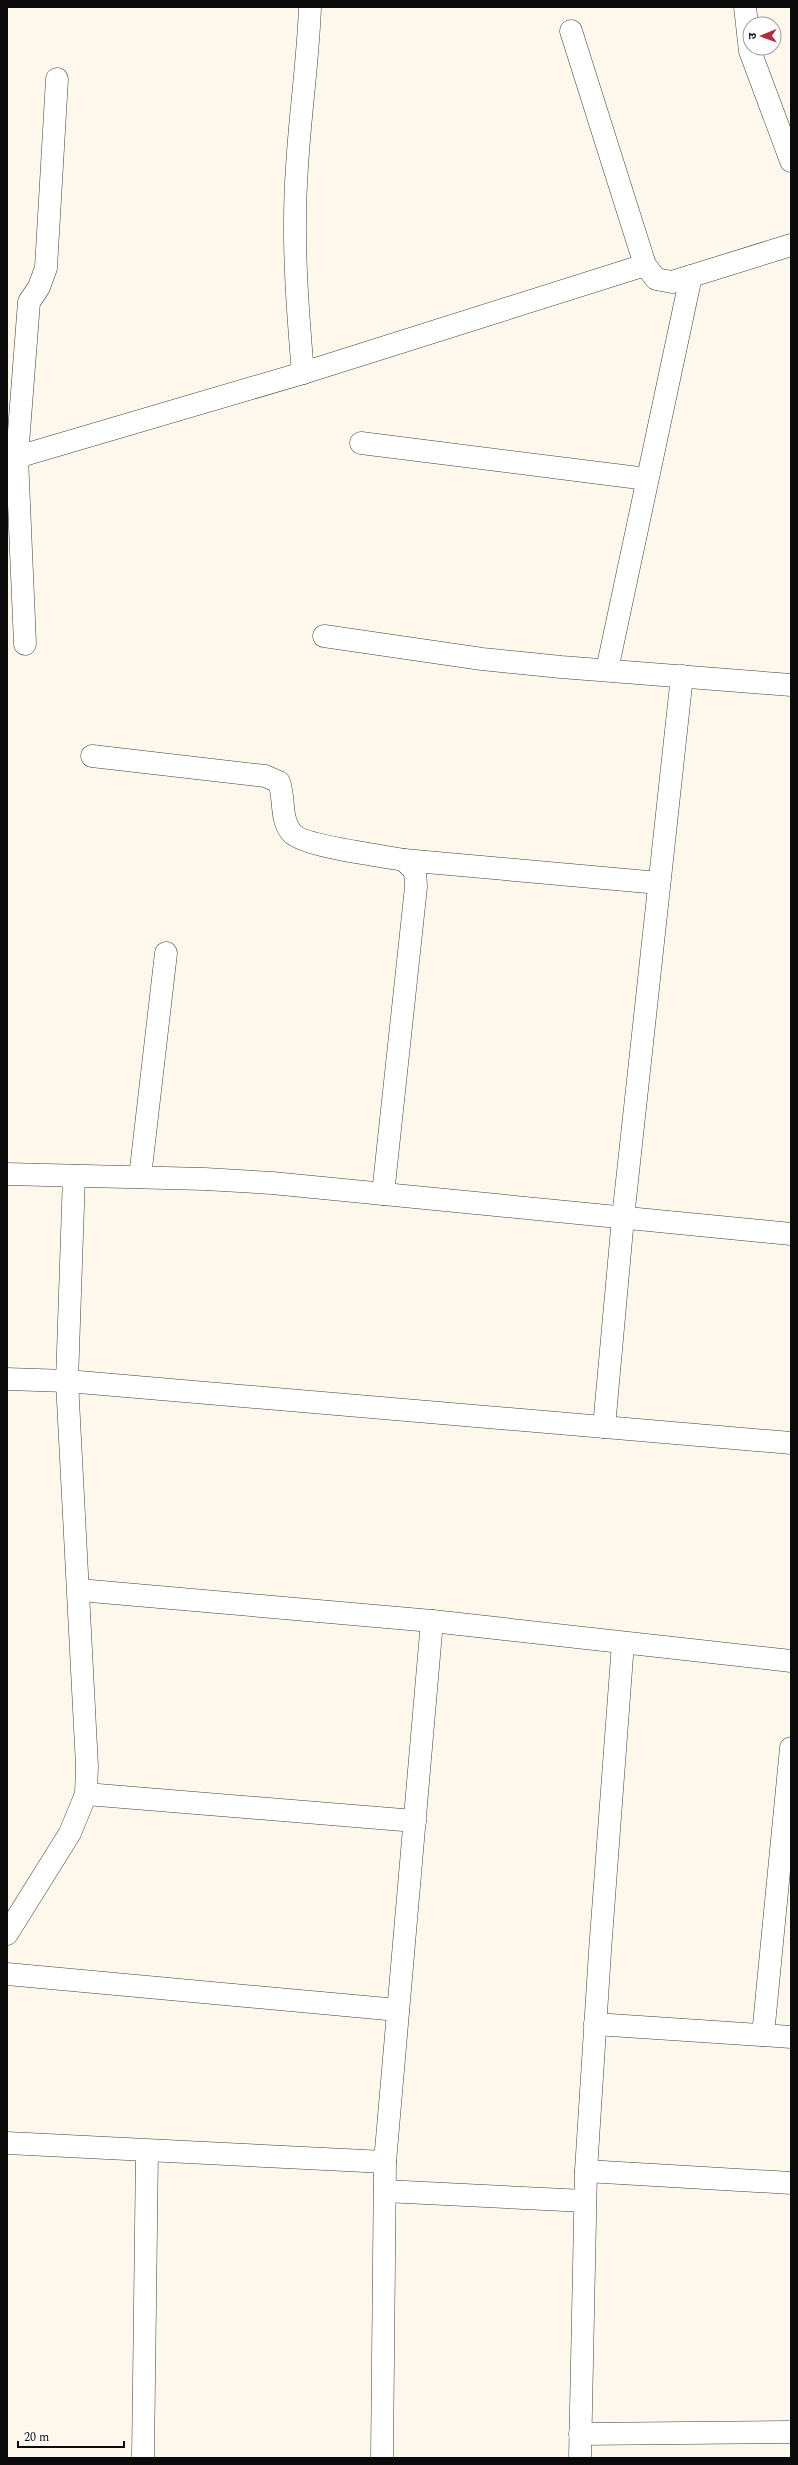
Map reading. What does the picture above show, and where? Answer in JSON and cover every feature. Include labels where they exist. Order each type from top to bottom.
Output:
[{"type":"street","points":[[303,373],[295,247],[297,167],[308,61],[310,7]]},
{"type":"street","points":[[745,7],[750,51],[791,161]]},
{"type":"street","points":[[571,31],[645,265],[656,279],[672,282],[791,245]]},
{"type":"street","points":[[25,644],[12,459],[28,302],[39,287],[46,268],[57,79]]},
{"type":"street","points":[[12,459],[303,373],[645,265]]},
{"type":"street","points":[[607,670],[691,276]]},
{"type":"street","points":[[361,442],[647,479]]},
{"type":"street","points":[[324,636],[482,659],[791,685]]},
{"type":"street","points":[[604,1427],[623,1218],[682,676]]},
{"type":"street","points":[[92,756],[265,776],[279,782],[283,794],[283,816],[291,834],[307,842],[404,860],[659,883]]},
{"type":"street","points":[[383,1194],[416,887],[415,871],[404,860]]},
{"type":"street","points":[[140,1177],[166,953]]},
{"type":"street","points":[[7,1174],[140,1177],[272,1183],[791,1234]]},
{"type":"street","points":[[7,1934],[70,1833],[86,1794],[87,1766],[79,1590],[67,1380],[74,1176]]},
{"type":"street","points":[[7,1379],[67,1380],[791,1443]]},
{"type":"street","points":[[79,1590],[432,1621],[791,1661]]},
{"type":"street","points":[[382,2458],[385,2162],[432,1621]]},
{"type":"street","points":[[580,2458],[586,2172],[595,2024],[623,1643]]},
{"type":"street","points":[[763,2035],[791,1748]]},
{"type":"street","points":[[86,1794],[415,1821]]},
{"type":"street","points":[[7,1974],[37,1978],[398,2010]]},
{"type":"street","points":[[595,2024],[791,2037]]},
{"type":"street","points":[[7,2144],[385,2162]]},
{"type":"street","points":[[143,2458],[147,2151]]},
{"type":"street","points":[[586,2172],[791,2183]]},
{"type":"street","points":[[385,2192],[585,2201]]},
{"type":"street","points":[[580,2434],[791,2432]]}]
